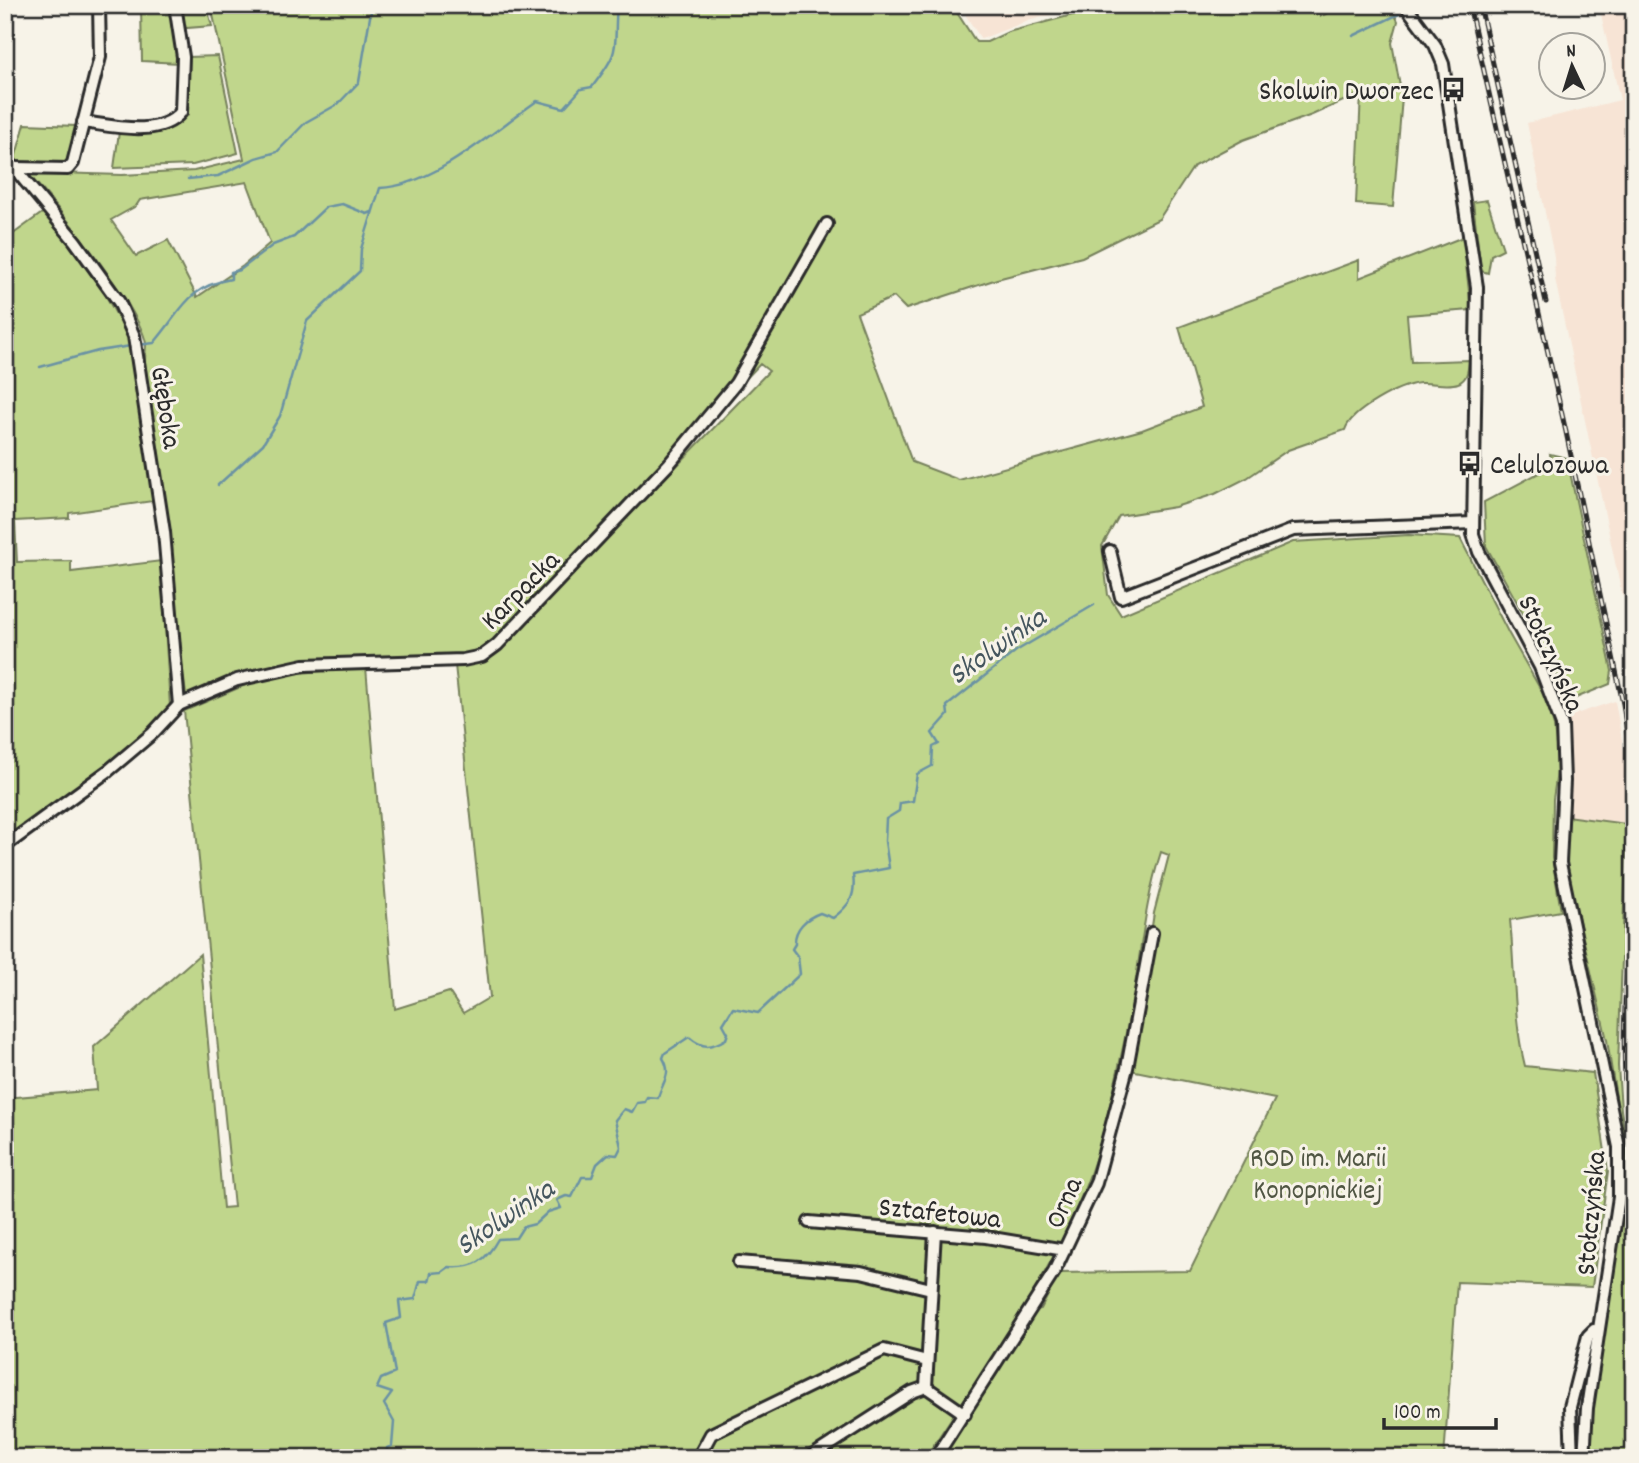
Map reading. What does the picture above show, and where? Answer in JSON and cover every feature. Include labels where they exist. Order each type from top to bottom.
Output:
[{"type":"street","points":[[15,168],[68,169],[74,163],[100,57],[99,5]]},
{"type":"street","points":[[83,121],[125,127],[155,125],[169,123],[181,112],[183,57],[176,5]]},
{"type":"street","name":"Stołczyńska","points":[[1405,5],[1435,45],[1443,64],[1472,246],[1478,309],[1473,523],[1479,552],[1541,667],[1562,725],[1564,781],[1560,863],[1621,1161],[1617,1209],[1587,1408],[1584,1458]]},
{"type":"street","name":"Głęboka","points":[[5,157],[75,240],[119,302],[134,336],[164,532],[179,705]]},
{"type":"street","name":"Karpacka","points":[[5,846],[108,771],[153,733],[179,705],[237,680],[270,670],[336,663],[463,660],[482,656],[497,645],[669,464],[736,383],[827,224]]},
{"type":"street","points":[[1110,551],[1121,597],[1293,530],[1473,523]]},
{"type":"street","name":"Orna","points":[[935,1458],[965,1414],[1065,1250],[1096,1183],[1129,1057],[1152,933]]},
{"type":"street","name":"Sztafetowa","points":[[809,1222],[935,1232],[1065,1250]]},
{"type":"street","points":[[926,1387],[935,1232]]},
{"type":"street","points":[[739,1262],[861,1272],[932,1289]]},
{"type":"street","points":[[1572,1458],[1570,1407],[1588,1336],[1594,1330],[1598,1331]]},
{"type":"street","points":[[698,1458],[711,1434],[884,1350],[928,1361]]},
{"type":"street","points":[[926,1387],[965,1414]]},
{"type":"street","points":[[809,1458],[912,1392],[926,1387]]},
{"type":"shaded area","points":[[959,5],[1091,5],[1027,21],[981,39]]},
{"type":"shaded area","points":[[1599,5],[1634,5],[1634,592],[1622,595],[1555,279],[1554,257],[1527,123],[1620,100],[1608,46],[1608,32],[1605,32]]},
{"type":"shaded area","points":[[1615,701],[1625,757],[1627,824],[1566,816],[1571,758],[1567,717]]},
{"type":"green space","name":"ROD im. Marii Konopnickiej","points":[[141,5],[952,5],[976,42],[987,42],[1008,32],[1110,5],[1265,5],[1268,12],[1291,5],[1314,5],[1321,16],[1348,5],[1390,5],[1398,21],[1392,43],[1402,97],[1393,207],[1356,204],[1361,93],[1312,115],[1243,140],[1194,166],[1159,219],[1082,257],[997,279],[906,309],[894,297],[857,313],[912,462],[959,480],[1142,430],[1202,407],[1179,327],[1359,260],[1359,278],[1463,237],[1471,310],[1407,315],[1411,362],[1469,360],[1464,379],[1449,385],[1420,383],[1400,389],[1366,407],[1345,430],[1288,450],[1247,478],[1215,494],[1175,507],[1119,516],[1102,546],[1108,595],[1121,615],[1293,542],[1409,535],[1460,538],[1546,699],[1554,726],[1558,765],[1553,799],[1552,858],[1561,911],[1510,920],[1518,1030],[1525,1066],[1593,1073],[1608,1171],[1592,1287],[1457,1282],[1444,1458],[941,1458],[997,1374],[1033,1311],[1041,1309],[1059,1273],[1190,1271],[1275,1099],[1130,1070],[1154,913],[1169,855],[1161,852],[1147,908],[1118,1073],[1086,1186],[1068,1228],[1024,1307],[925,1458],[5,1458],[5,1098],[97,1090],[94,1047],[200,954],[223,1208],[234,1207],[184,711],[267,676],[366,667],[395,1009],[449,992],[463,1013],[490,997],[455,665],[478,663],[497,651],[769,371],[760,364],[498,639],[480,651],[459,655],[304,660],[198,694],[186,695],[145,361],[146,344],[141,328],[113,281],[75,229],[26,172],[122,175],[194,171],[244,159],[212,10],[208,11],[212,26],[175,29],[179,63],[142,61]],"holes":[[[247,182],[270,243],[243,266],[197,297],[168,240],[136,256],[111,220],[136,206],[140,200]]]},
{"type":"green space","points":[[218,56],[238,153],[193,165],[114,168],[119,132],[168,128],[185,117],[188,57]]},
{"type":"green space","points":[[25,124],[76,126],[68,163],[65,166],[14,162]]},
{"type":"green space","points":[[1487,200],[1503,249],[1491,255],[1488,273],[1481,271],[1473,202]]},
{"type":"green space","points":[[45,211],[106,296],[132,343],[153,501],[69,513],[69,518],[15,521],[17,562],[71,561],[71,572],[161,561],[170,707],[144,735],[5,841],[5,240]]},
{"type":"green space","points":[[1550,454],[1567,458],[1612,671],[1610,684],[1571,700],[1486,546],[1484,502],[1552,466]]},
{"type":"green space","points":[[1566,816],[1627,824],[1618,1066],[1621,1110],[1634,1191],[1634,1447],[1631,1458],[1592,1458],[1591,1416],[1625,1177],[1625,1154],[1607,1040],[1565,861]]},
{"type":"waterway","points":[[188,179],[218,176],[256,158],[277,152],[306,122],[338,104],[359,82],[372,5]]},
{"type":"waterway","points":[[218,485],[263,444],[280,416],[307,321],[360,271],[361,249],[380,188],[400,185],[442,168],[537,101],[564,108],[581,89],[592,87],[615,48],[617,5]]},
{"type":"waterway","points":[[1353,36],[1399,14]]},
{"type":"waterway","points":[[138,345],[154,343],[194,294],[231,279],[231,272],[240,270],[273,245],[294,237],[326,207],[342,204],[367,214],[372,212]]},
{"type":"waterway","points":[[40,367],[98,351],[131,346]]},
{"type":"waterway","name":"Skolwinka","points":[[386,1458],[387,1448],[392,1446],[394,1422],[384,1404],[392,1393],[377,1388],[381,1379],[395,1373],[386,1323],[401,1318],[399,1301],[415,1299],[420,1281],[429,1281],[431,1273],[442,1272],[449,1267],[472,1265],[484,1258],[498,1239],[516,1238],[523,1227],[535,1224],[548,1212],[561,1208],[557,1200],[566,1196],[572,1197],[582,1177],[592,1177],[597,1164],[608,1154],[617,1155],[621,1147],[615,1120],[624,1109],[632,1112],[637,1103],[645,1102],[647,1097],[658,1098],[667,1074],[663,1058],[665,1053],[689,1037],[707,1046],[726,1039],[728,1033],[723,1024],[733,1008],[758,1013],[800,974],[798,957],[792,949],[802,925],[820,913],[833,918],[844,909],[854,889],[853,875],[889,868],[885,841],[886,819],[899,811],[900,803],[913,801],[917,774],[932,766],[933,747],[939,744],[932,733],[948,715],[947,706],[1016,651],[1094,605]]},
{"type":"railway","points":[[1469,5],[1566,432],[1623,704],[1634,781]]},
{"type":"railway","points":[[1480,5],[1546,302]]},
{"type":"railway","points":[[1634,862],[1624,1054],[1625,1092],[1634,1170]]},
{"type":"place","name":"Skolwin Dworzec","points":[[1454,89]]},
{"type":"place","name":"Celulozowa","points":[[1470,463]]}]
